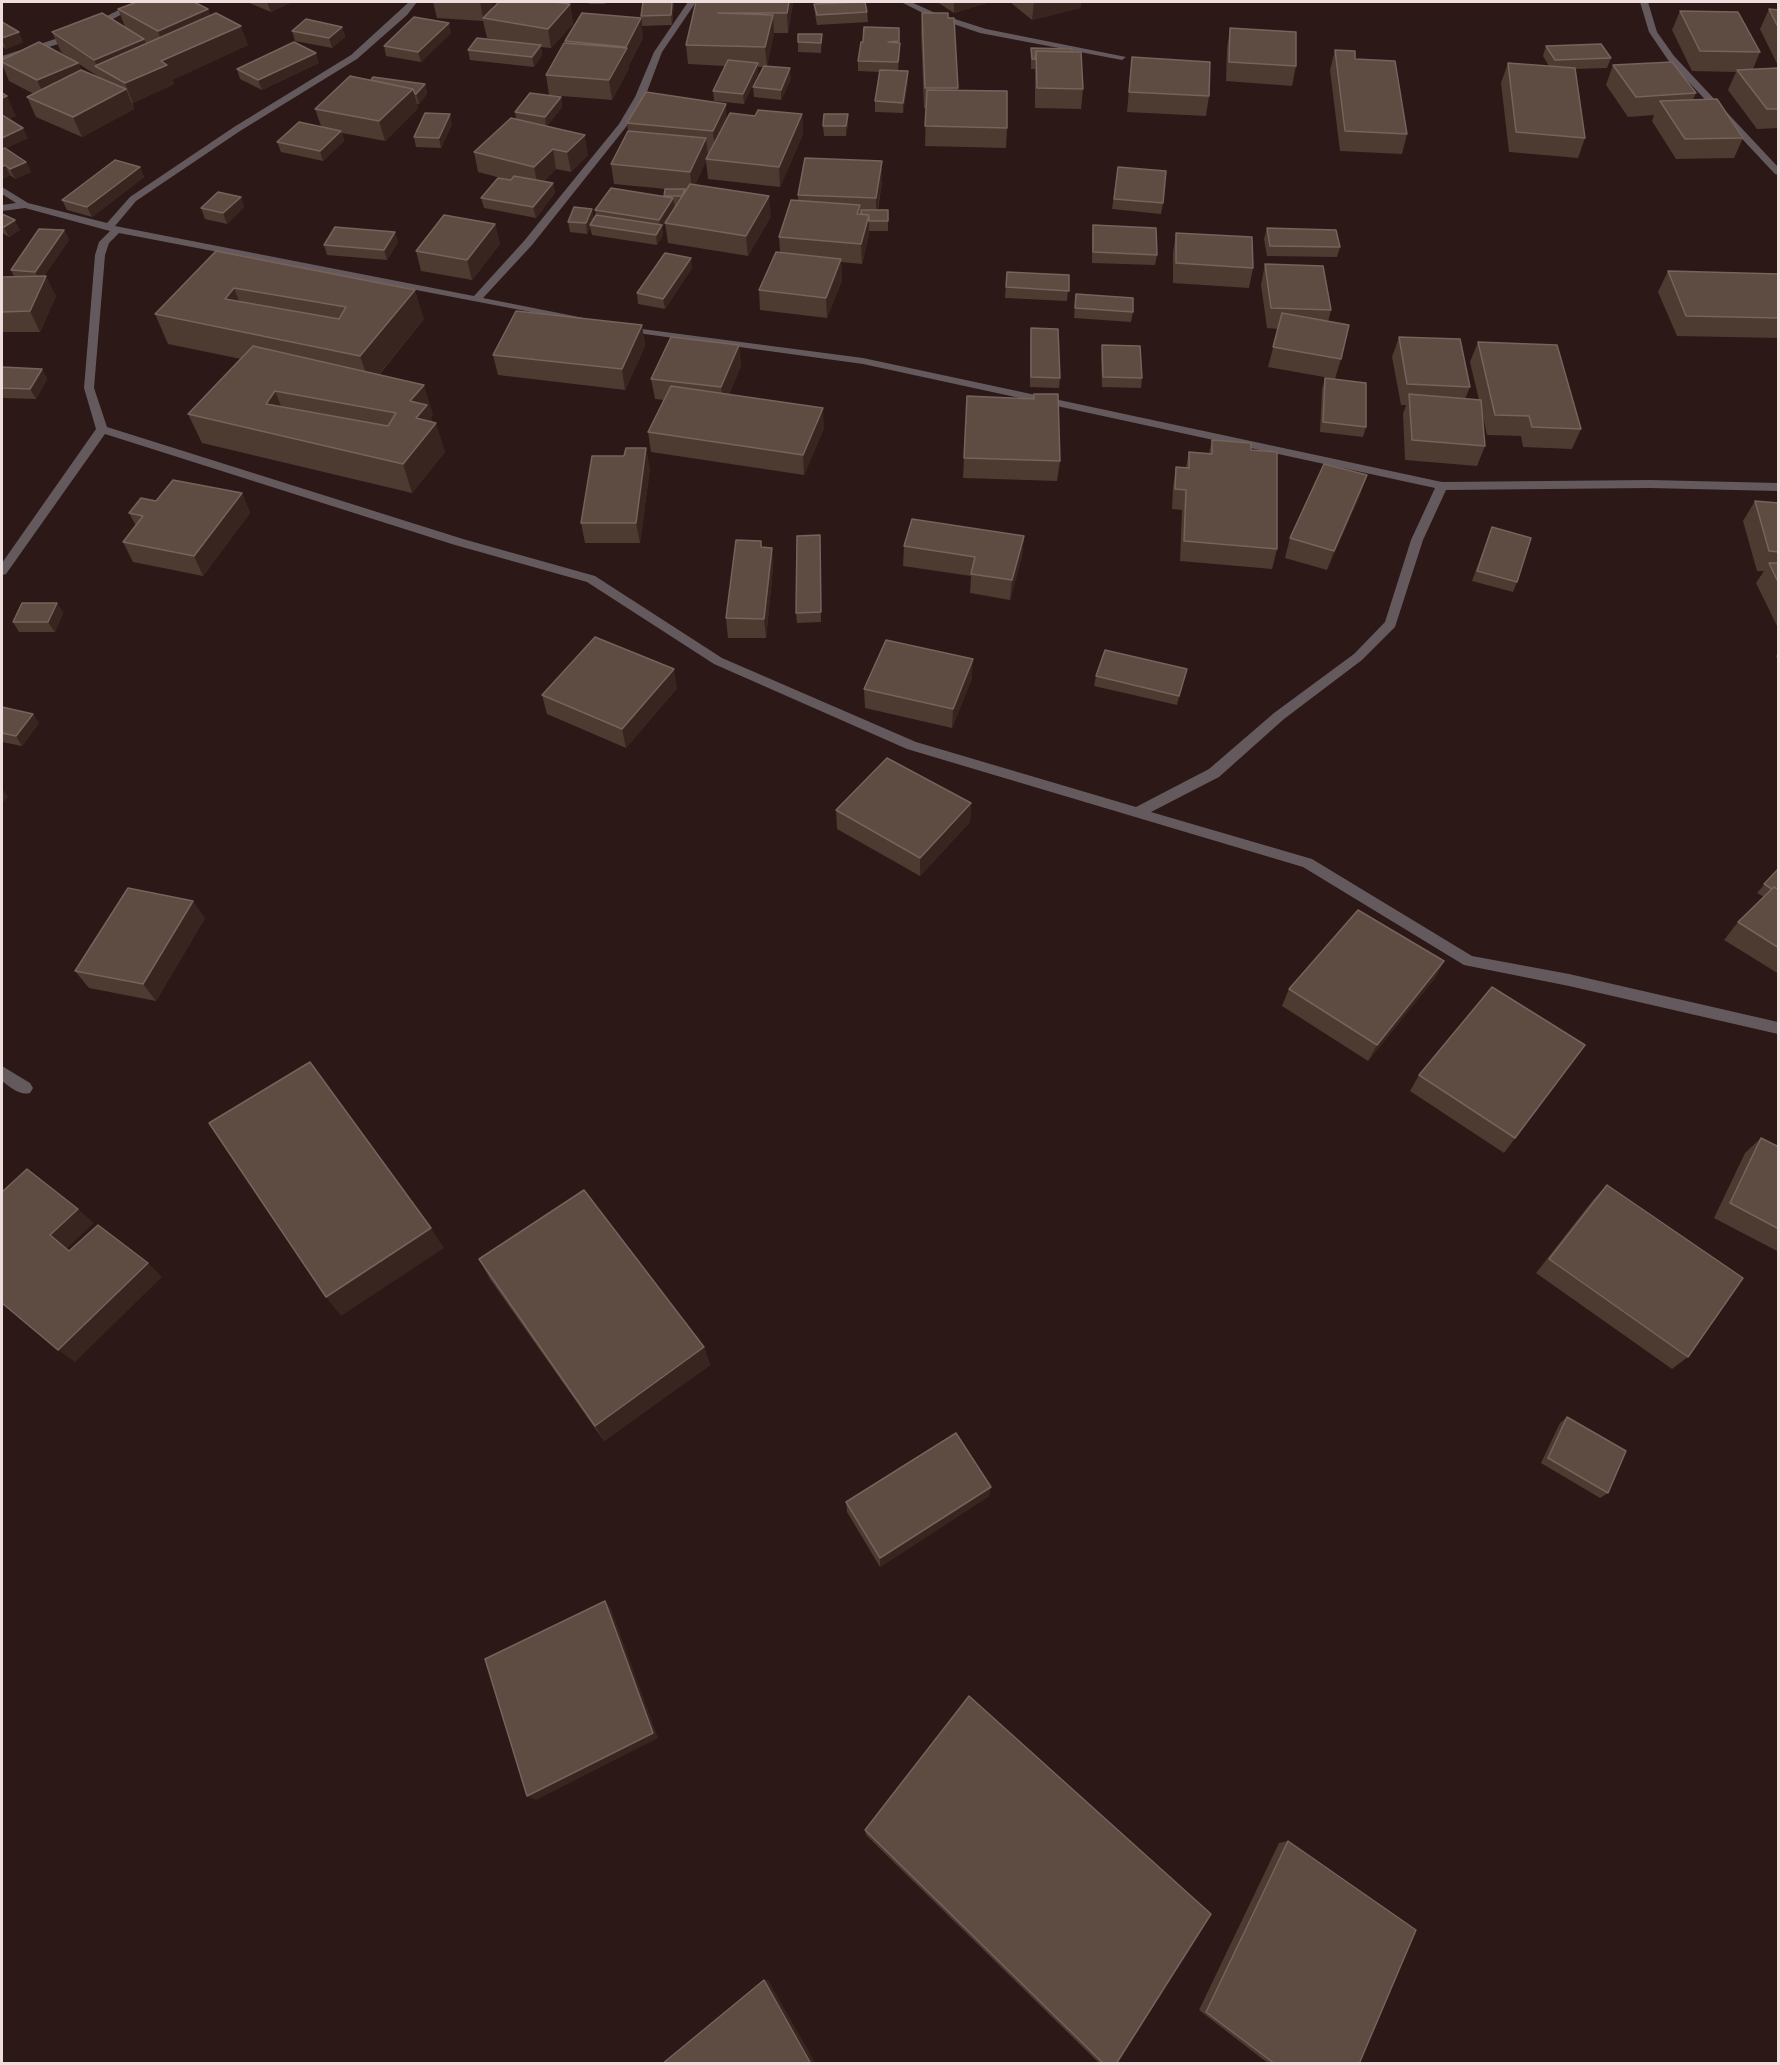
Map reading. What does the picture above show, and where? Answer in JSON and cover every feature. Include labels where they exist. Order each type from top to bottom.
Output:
[{"type":"street","points":[[2,59],[77,35],[140,2]]},
{"type":"street","points":[[102,429],[89,388],[100,255],[104,242],[132,199],[237,129],[354,57],[404,13],[413,2]]},
{"type":"street","points":[[476,300],[528,243],[622,125],[640,97],[658,52],[692,2]]},
{"type":"street","points":[[905,2],[951,21],[1010,37],[1122,57]]},
{"type":"street","points":[[1644,2],[1646,18],[1674,63],[1717,105],[1779,172]]},
{"type":"street","points":[[2,190],[25,205],[113,228],[586,321]]},
{"type":"street","points":[[2,208],[25,205]]},
{"type":"street","points":[[609,326],[863,361],[1442,486],[1650,484],[1779,487]]},
{"type":"street","points":[[2,570],[102,429]]},
{"type":"street","points":[[102,429],[459,542],[591,579],[718,661],[912,746],[1307,863],[1469,961],[1569,980],[1779,1028]]},
{"type":"street","points":[[1138,812],[1214,773],[1279,717],[1358,657],[1391,624],[1417,540],[1442,486]]},
{"type":"street","points":[[2,1073],[25,1088]]},
{"type":"building","points":[[137,2],[194,2],[208,9],[158,31],[118,9]]},
{"type":"building","points":[[499,2],[570,4],[548,29],[483,18]]},
{"type":"building","points":[[643,2],[672,2],[671,15],[641,16]]},
{"type":"building","points":[[696,2],[789,2],[787,13],[718,13],[773,15],[765,47],[686,45]]},
{"type":"building","points":[[865,2],[867,12],[817,15],[814,4]]},
{"type":"building","points":[[1769,9],[1779,10],[1779,29]]},
{"type":"building","points":[[1680,11],[1738,12],[1760,52],[1700,51]]},
{"type":"building","points":[[102,13],[144,39],[94,60],[52,32]]},
{"type":"building","points":[[216,13],[241,26],[161,61],[167,65],[125,83],[95,66]]},
{"type":"building","points":[[582,13],[641,18],[626,47],[565,41]]},
{"type":"building","points":[[922,13],[948,13],[948,18],[954,18],[958,88],[925,88]]},
{"type":"building","points":[[414,17],[449,23],[418,52],[384,46]]},
{"type":"building","points":[[306,19],[342,27],[329,38],[292,31]]},
{"type":"building","points":[[2,22],[19,32],[2,38]]},
{"type":"building","points":[[864,27],[899,28],[899,41],[888,42],[900,43],[898,62],[858,61]]},
{"type":"building","points":[[1230,28],[1296,32],[1296,66],[1229,62]]},
{"type":"building","points":[[798,34],[822,34],[821,43],[798,42]]},
{"type":"building","points":[[477,38],[541,45],[532,57],[468,50]]},
{"type":"building","points":[[39,42],[78,63],[37,80],[2,62]]},
{"type":"building","points":[[294,42],[316,53],[258,80],[237,69]]},
{"type":"building","points":[[564,43],[627,48],[609,80],[546,75]]},
{"type":"building","points":[[1601,44],[1611,58],[1555,60],[1546,46]]},
{"type":"building","points":[[1031,48],[1072,49],[1072,52],[1036,51],[1035,59],[1032,59]]},
{"type":"building","points":[[1335,50],[1355,51],[1355,59],[1395,61],[1407,134],[1345,131]]},
{"type":"building","points":[[1036,51],[1081,52],[1083,89],[1037,88]]},
{"type":"building","points":[[1132,57],[1210,62],[1209,96],[1129,92]]},
{"type":"building","points":[[728,60],[758,63],[743,94],[713,91]]},
{"type":"building","points":[[1672,62],[1696,93],[1636,97],[1613,65]]},
{"type":"building","points":[[1508,63],[1575,68],[1585,138],[1516,132]]},
{"type":"building","points":[[764,66],[790,68],[781,90],[753,87]]},
{"type":"building","points":[[1779,68],[1779,109],[1767,109],[1737,70]]},
{"type":"building","points":[[81,70],[126,89],[73,117],[27,97]]},
{"type":"building","points":[[880,70],[908,71],[903,103],[875,101]]},
{"type":"building","points":[[350,76],[413,89],[379,121],[315,109]]},
{"type":"building","points":[[373,77],[425,84],[415,94],[413,89],[371,80]]},
{"type":"building","points":[[927,90],[1007,91],[1007,128],[925,126]]},
{"type":"building","points":[[646,92],[726,104],[713,131],[627,123]]},
{"type":"building","points":[[530,93],[561,97],[545,117],[515,112]]},
{"type":"building","points":[[1717,99],[1743,138],[1685,139],[1660,101]]},
{"type":"building","points":[[758,110],[802,114],[779,167],[706,159],[730,113],[755,116]]},
{"type":"building","points":[[425,113],[450,114],[439,138],[414,137]]},
{"type":"building","points":[[824,114],[848,114],[846,126],[823,126]]},
{"type":"building","points":[[2,115],[23,128],[2,138]]},
{"type":"building","points":[[511,118],[585,135],[567,152],[553,149],[534,167],[474,152]]},
{"type":"building","points":[[299,122],[341,131],[320,151],[277,142]]},
{"type":"building","points":[[628,131],[706,138],[690,172],[611,164]]},
{"type":"building","points":[[5,148],[26,162],[10,169],[5,165],[2,167],[2,149]]},
{"type":"building","points":[[805,158],[882,161],[876,198],[798,195]]},
{"type":"building","points":[[115,160],[140,167],[87,207],[62,200]]},
{"type":"building","points":[[1118,167],[1166,171],[1163,203],[1114,199]]},
{"type":"building","points":[[514,176],[553,183],[533,207],[481,198],[498,178],[511,180]]},
{"type":"building","points":[[690,184],[769,196],[746,236],[665,223]]},
{"type":"building","points":[[611,188],[673,198],[659,220],[595,210]]},
{"type":"building","points":[[665,189],[685,189],[682,196],[664,196]]},
{"type":"building","points":[[218,192],[241,197],[223,213],[201,208]]},
{"type":"building","points":[[791,200],[860,205],[857,214],[869,215],[861,244],[779,237]]},
{"type":"building","points":[[574,207],[592,209],[586,223],[568,222]]},
{"type":"building","points":[[861,210],[888,210],[888,221],[869,221],[869,215],[861,214]]},
{"type":"building","points":[[2,214],[15,220],[4,227],[2,226]]},
{"type":"building","points":[[444,215],[495,224],[467,260],[416,251]]},
{"type":"building","points":[[596,215],[662,225],[656,235],[590,225]]},
{"type":"building","points":[[1093,225],[1156,228],[1157,255],[1093,252]]},
{"type":"building","points":[[335,227],[395,232],[384,250],[324,245]]},
{"type":"building","points":[[1267,228],[1336,230],[1340,247],[1270,246]]},
{"type":"building","points":[[39,229],[64,230],[35,272],[11,270]]},
{"type":"building","points":[[1176,233],[1252,237],[1253,268],[1176,263]]},
{"type":"building","points":[[216,251],[415,290],[360,356],[155,314]],"holes":[[[234,288],[346,307],[339,319],[225,299]]]},
{"type":"building","points":[[776,252],[841,259],[826,298],[759,290]]},
{"type":"building","points":[[665,253],[691,258],[663,299],[637,293]]},
{"type":"building","points":[[1265,264],[1323,266],[1331,310],[1271,308]]},
{"type":"building","points":[[1668,271],[1779,274],[1779,318],[1686,316]]},
{"type":"building","points":[[1007,272],[1069,275],[1069,291],[1006,287]]},
{"type":"building","points":[[46,276],[30,311],[2,312],[2,277]]},
{"type":"building","points":[[1076,294],[1133,298],[1133,312],[1075,308]]},
{"type":"building","points":[[516,311],[642,325],[622,369],[493,355]]},
{"type":"building","points":[[1282,313],[1349,325],[1341,359],[1273,347]]},
{"type":"building","points":[[1031,328],[1058,329],[1060,378],[1031,377]]},
{"type":"building","points":[[671,337],[739,345],[721,387],[651,379]]},
{"type":"building","points":[[1399,337],[1460,339],[1470,387],[1407,384]]},
{"type":"building","points":[[1478,342],[1557,345],[1581,429],[1532,427],[1529,416],[1495,415]]},
{"type":"building","points":[[1102,345],[1140,346],[1142,378],[1103,377]]},
{"type":"building","points":[[253,346],[424,385],[410,401],[427,405],[416,418],[436,423],[403,464],[188,414]],"holes":[[[275,391],[396,413],[388,426],[266,404]]]},
{"type":"building","points":[[2,367],[42,369],[30,389],[2,388]]},
{"type":"building","points":[[1325,378],[1366,383],[1366,427],[1323,422]]},
{"type":"building","points":[[671,386],[823,408],[803,455],[648,432]]},
{"type":"building","points":[[1034,394],[1058,394],[1060,461],[964,458],[967,396],[1034,399]]},
{"type":"building","points":[[1409,394],[1481,400],[1485,446],[1412,440]]},
{"type":"building","points":[[1212,440],[1251,443],[1251,450],[1277,452],[1277,549],[1184,541],[1186,490],[1175,489],[1176,467],[1189,468],[1189,452],[1212,454]]},
{"type":"building","points":[[626,448],[646,448],[636,523],[581,523],[592,456],[624,456]]},
{"type":"building","points":[[1324,464],[1367,475],[1334,551],[1290,538]]},
{"type":"building","points":[[173,480],[242,493],[194,556],[123,542],[143,516],[129,513],[141,498],[156,501]]},
{"type":"building","points":[[1755,501],[1779,503],[1779,552],[1769,551]]},
{"type":"building","points":[[912,519],[1024,536],[1012,580],[971,574],[975,557],[904,546]]},
{"type":"building","points":[[1492,527],[1531,538],[1517,582],[1477,571]]},
{"type":"building","points":[[820,535],[821,612],[796,613],[797,536]]},
{"type":"building","points":[[736,540],[761,541],[761,547],[772,548],[764,619],[726,618]]},
{"type":"building","points":[[1769,563],[1779,563],[1779,584]]},
{"type":"building","points":[[22,603],[57,603],[48,622],[13,622]]},
{"type":"building","points":[[595,637],[674,669],[622,729],[542,695]]},
{"type":"building","points":[[886,640],[973,659],[953,709],[864,689]]},
{"type":"building","points":[[1105,650],[1187,669],[1179,696],[1096,676]]},
{"type":"building","points":[[2,707],[33,714],[16,736],[2,733]]},
{"type":"building","points":[[887,758],[971,803],[920,858],[836,810]]},
{"type":"building","points":[[1779,868],[1779,890],[1774,887],[1772,889],[1764,884]]},
{"type":"building","points":[[1774,887],[1779,890],[1779,948],[1738,922]]},
{"type":"building","points":[[128,888],[193,901],[143,984],[75,971]]},
{"type":"building","points":[[1358,910],[1444,961],[1377,1045],[1289,989]]},
{"type":"building","points":[[1492,987],[1585,1045],[1515,1138],[1419,1075]]},
{"type":"building","points":[[310,1062],[431,1228],[326,1297],[209,1123]]},
{"type":"building","points":[[1761,1138],[1779,1147],[1779,1229],[1730,1203]]},
{"type":"building","points":[[27,1169],[78,1209],[50,1235],[69,1251],[98,1225],[148,1263],[58,1350],[2,1303],[2,1192]]},
{"type":"building","points":[[1607,1185],[1743,1278],[1688,1357],[1549,1259]]},
{"type":"building","points":[[584,1190],[704,1347],[595,1426],[479,1259]]},
{"type":"building","points":[[1567,1417],[1626,1451],[1608,1493],[1548,1458]]},
{"type":"building","points":[[956,1433],[991,1487],[880,1558],[846,1502]]},
{"type":"building","points":[[605,1601],[653,1733],[527,1796],[485,1659]]},
{"type":"building","points":[[969,1696],[1211,1914],[1116,2064],[1104,2064],[865,1830]]},
{"type":"building","points":[[1288,1841],[1416,1930],[1359,2064],[1275,2064],[1206,2012]]},
{"type":"building","points":[[764,1980],[811,2064],[662,2064]]}]
